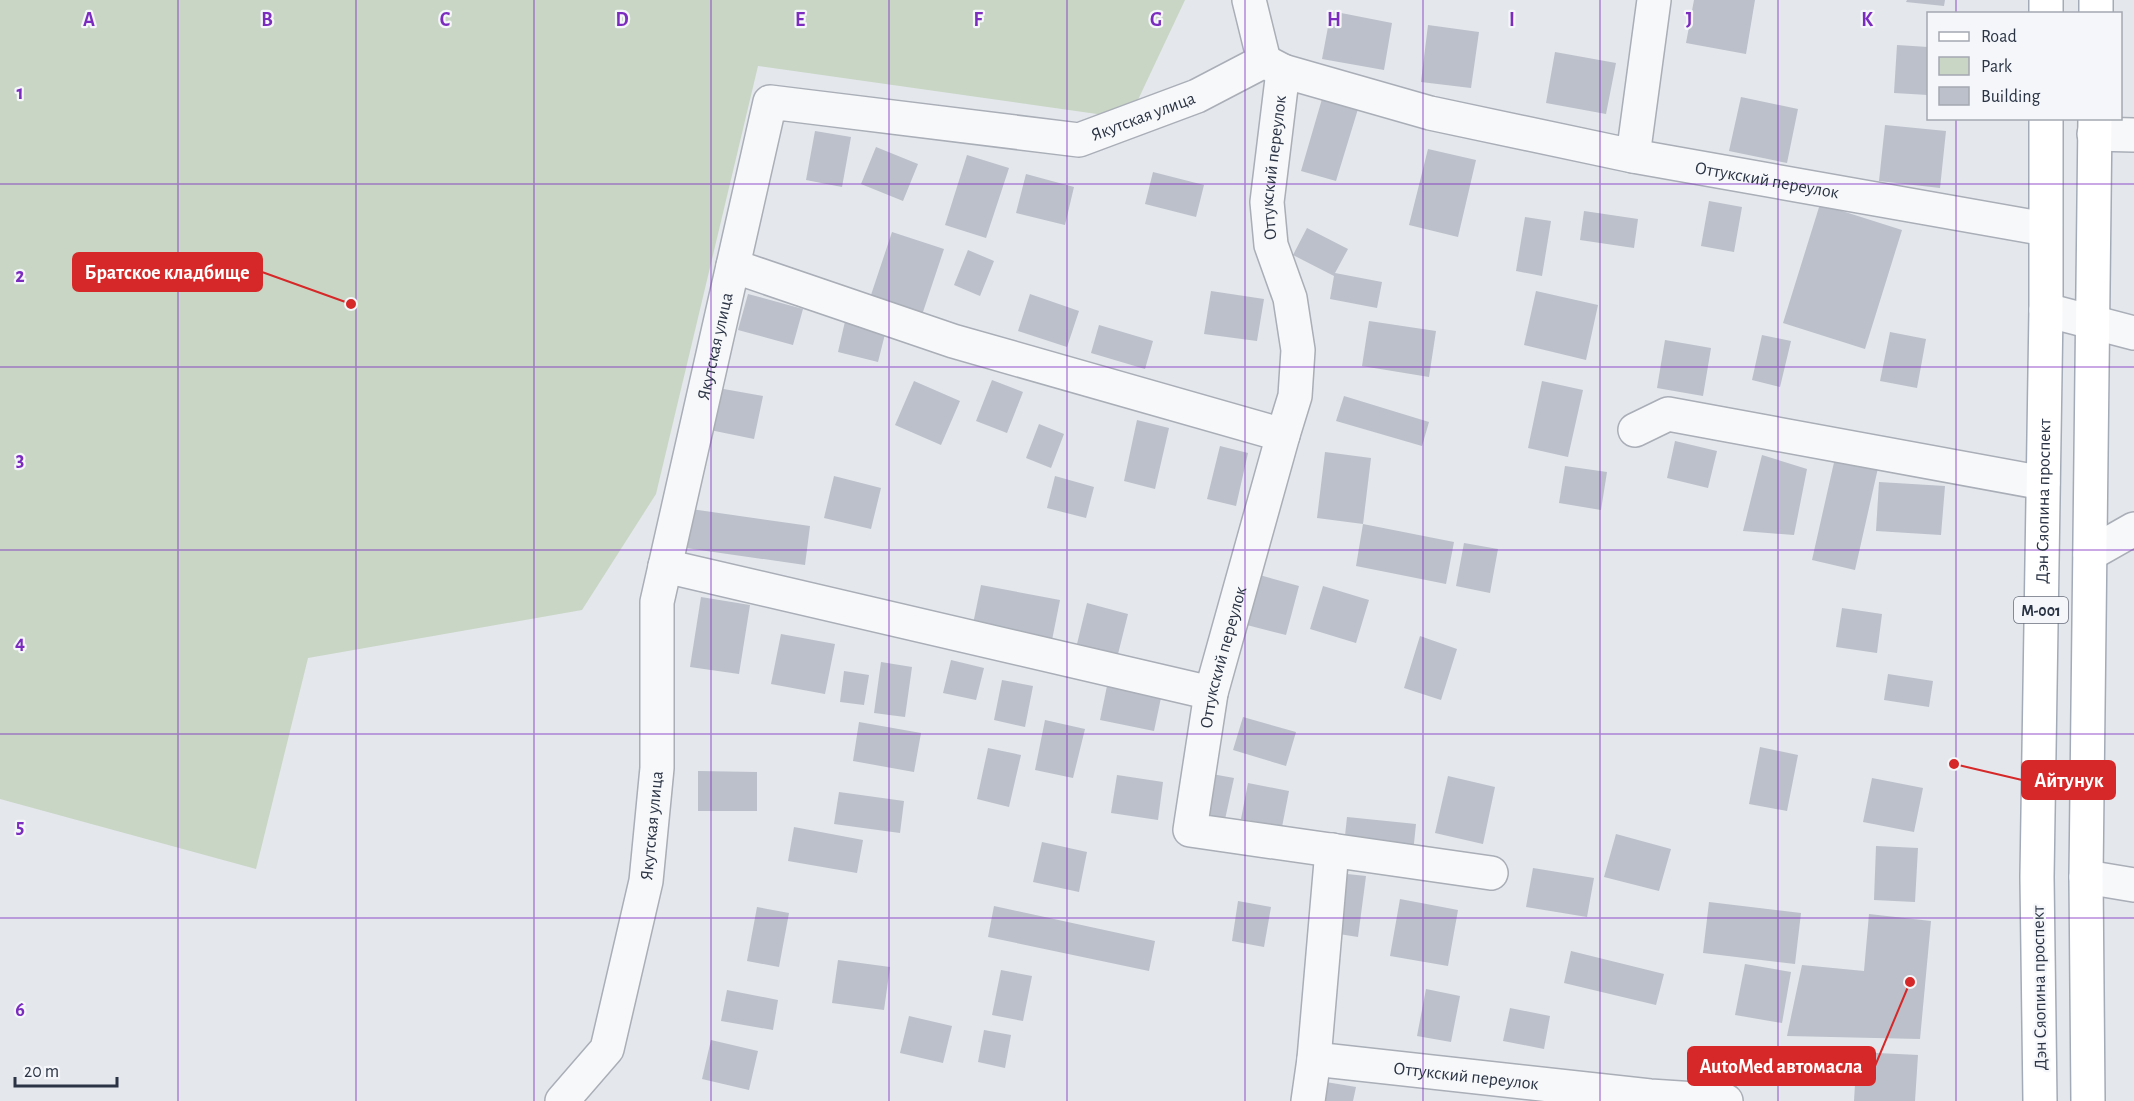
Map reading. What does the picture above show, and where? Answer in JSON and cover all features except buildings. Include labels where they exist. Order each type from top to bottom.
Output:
[{"type":"main road","name":"Дэн Сяопина проспект","points":[[2040,1101],[2037,877],[2046,310],[2046,120]]},
{"type":"main road","name":"M-001","points":[[2088,1101],[2086,878],[2095,126]]},
{"type":"street","points":[[1249,0],[1274,66]]},
{"type":"street","points":[[1633,156],[1654,0]]},
{"type":"street","name":"Оттукский переулок","points":[[1491,873],[1190,830],[1211,693],[1296,396],[1298,350],[1290,298],[1271,245],[1267,202],[1274,66],[1430,113],[1633,156],[2045,229]]},
{"type":"street","name":"Якутская улица","points":[[562,1101],[607,1049],[646,881],[657,768],[657,602],[770,102],[1079,140],[1274,66]]},
{"type":"street","points":[[2095,126],[2134,135]]},
{"type":"street","points":[[734,266],[953,341],[1283,435]]},
{"type":"street","points":[[2046,310],[2134,333]]},
{"type":"street","points":[[1635,430],[1668,414],[2043,483]]},
{"type":"street","points":[[2090,554],[2134,529]]},
{"type":"street","points":[[665,566],[1211,693]]},
{"type":"street","points":[[1308,1101],[1314,1059],[1332,850]]},
{"type":"street","points":[[2086,878],[2134,885]]},
{"type":"street","name":"Оттукский переулок","points":[[1314,1059],[1650,1096],[1726,1101]]},
{"type":"green space","points":[[0,0],[1185,0],[1136,104],[1104,115],[758,66],[656,494],[582,610],[308,658],[256,869],[0,799]]},
{"type":"place","name":"Братское кладбище","points":[[351,304]]},
{"type":"place","name":"Айтунук","points":[[1954,764]]},
{"type":"place","name":"AutoMed автомасла","points":[[1910,982]]}]
